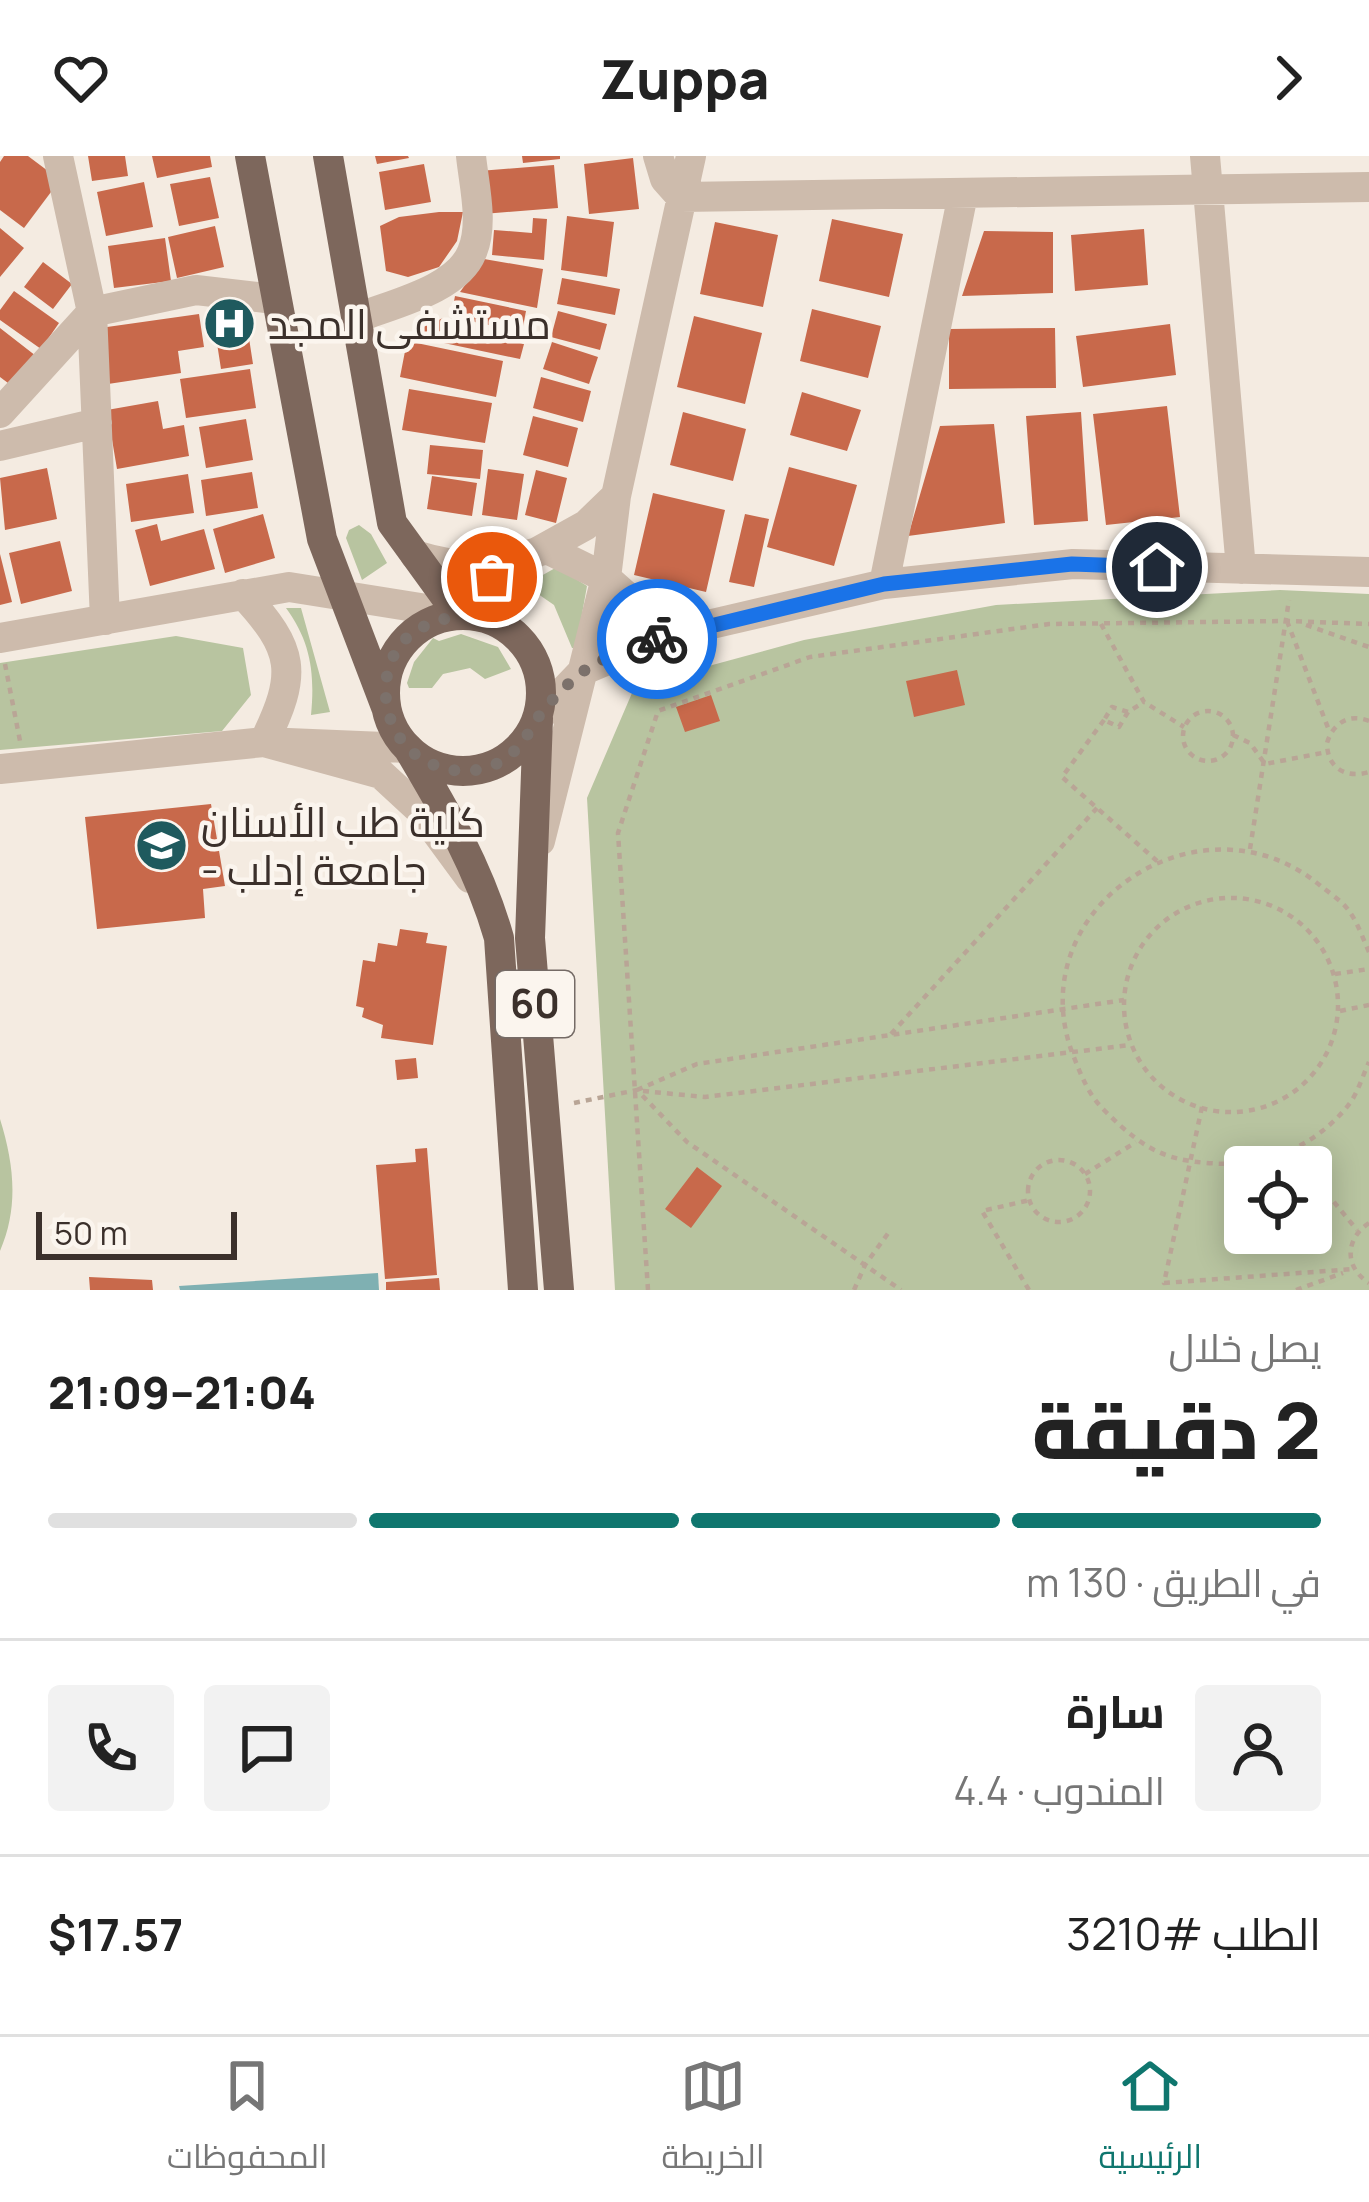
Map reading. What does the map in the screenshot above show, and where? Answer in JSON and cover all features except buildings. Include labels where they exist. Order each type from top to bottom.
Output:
[{"type":"main road","points":[[250,156],[322,538],[391,722],[408,748],[434,765],[450,770],[483,769],[513,754],[538,718],[542,689],[526,645],[489,618],[458,614],[440,617],[400,646],[387,676],[386,706]]},
{"type":"main road","points":[[328,156],[392,523],[458,614]]},
{"type":"main road","name":"60","points":[[538,718],[530,938],[560,1290]]},
{"type":"main road","name":"60","points":[[408,748],[457,830],[499,938],[523,1290]]},
{"type":"street","points":[[58,156],[92,312],[105,620]]},
{"type":"street","points":[[357,318],[450,279],[472,254],[478,218],[471,156]]},
{"type":"street","points":[[658,156],[665,179],[681,196],[1369,187]]},
{"type":"street","points":[[535,864],[606,578],[616,496],[692,156]]},
{"type":"street","points":[[1205,156],[1241,569]]},
{"type":"street","points":[[884,584],[963,194]]},
{"type":"street","points":[[0,413],[92,312],[196,290],[274,299]]},
{"type":"street","points":[[0,446],[97,424]]},
{"type":"street","points":[[289,587],[458,614],[492,577],[586,525],[616,496]]},
{"type":"street","points":[[2,645],[105,620],[289,587],[309,579],[322,538]]},
{"type":"street","points":[[415,555],[454,567],[501,564],[547,549],[606,578],[669,634]]},
{"type":"street","points":[[538,718],[584,670],[669,634],[884,584],[1072,564],[1369,572]]},
{"type":"street","points":[[243,594],[275,629],[287,669],[286,695],[264,742]]},
{"type":"street","points":[[264,742],[381,774],[420,810],[490,906]]},
{"type":"street","points":[[0,769],[264,742],[408,748]]},
{"type":"path","points":[[1250,849],[1292,570]]},
{"type":"path","points":[[1286,621],[1330,733],[1331,762],[1344,773],[1369,772]]},
{"type":"path","points":[[1297,621],[1369,647]]},
{"type":"path","points":[[1100,623],[1144,702],[1184,728]]},
{"type":"path","points":[[648,1290],[617,833],[658,711],[810,657],[1048,624],[1369,624]]},
{"type":"path","points":[[2,645],[20,744]]},
{"type":"path","points":[[1104,720],[1119,727],[1128,712],[1144,702]]},
{"type":"path","points":[[1128,712],[1112,707],[1062,776],[1159,863]]},
{"type":"path","points":[[1210,711],[1224,716],[1233,735],[1229,751],[1207,762],[1186,750],[1184,728],[1193,716],[1210,711]]},
{"type":"path","points":[[1330,733],[1351,718],[1369,721]]},
{"type":"path","points":[[1233,735],[1250,743],[1264,764]]},
{"type":"path","points":[[1264,764],[1328,752]]},
{"type":"path","points":[[891,1034],[1097,808]]},
{"type":"path","points":[[1224,1164],[1187,1163],[1137,1142],[1089,1095],[1064,1030],[1065,976],[1088,919],[1128,877],[1185,851],[1250,849],[1296,865],[1348,909],[1369,952]]},
{"type":"path","points":[[1219,896],[1271,903],[1310,931],[1335,974],[1340,1011],[1328,1055],[1300,1089],[1262,1109],[1214,1112],[1167,1093],[1150,1077],[1130,1045],[1123,989],[1135,953],[1168,915],[1219,896]]},
{"type":"path","points":[[1335,974],[1369,969]]},
{"type":"path","points":[[544,1109],[638,1090],[697,1064],[1124,1000]]},
{"type":"path","points":[[1340,1011],[1369,1005]]},
{"type":"path","points":[[638,1090],[705,1097],[1130,1045]]},
{"type":"path","points":[[1301,1146],[1350,1103],[1369,1062]]},
{"type":"path","points":[[638,1090],[687,1142],[901,1290]]},
{"type":"path","points":[[1202,1107],[1163,1286],[1354,1269]]},
{"type":"path","points":[[1085,1174],[1137,1142]]},
{"type":"path","points":[[1050,1161],[1065,1161],[1085,1174],[1089,1199],[1076,1217],[1048,1220],[1030,1200],[1031,1179],[1050,1161]]},
{"type":"path","points":[[1332,1199],[1358,1231]]},
{"type":"path","points":[[1029,1290],[982,1211],[1030,1200]]},
{"type":"path","points":[[1369,1223],[1350,1244],[1354,1269],[1369,1282]]},
{"type":"path","points":[[854,1290],[889,1232]]},
{"type":"path","points":[[1296,1290],[1354,1269]]},
{"type":"green space","points":[[359,525],[371,534],[387,563],[362,580],[346,538]]},
{"type":"green space","points":[[557,567],[587,586],[576,648],[554,605],[525,585]]},
{"type":"green space","points":[[1280,590],[1369,594],[1369,1290],[615,1290],[587,798],[635,686],[804,640],[996,605]]},
{"type":"green space","points":[[286,608],[301,608],[330,712],[311,715],[309,659]]},
{"type":"green space","points":[[461,634],[498,647],[511,669],[485,679],[470,668],[443,674],[432,688],[409,688],[414,662],[433,638],[439,641]]},
{"type":"green space","points":[[176,636],[243,648],[251,695],[222,731],[0,750],[0,663]]},
{"type":"green space","points":[[0,1119],[12,1185],[10,1218],[0,1251]]},
{"type":"water","points":[[378,1273],[379,1290],[180,1290],[179,1286]]},
{"type":"way so far","points":[[492,577],[458,614],[440,617],[412,633],[400,646],[387,676],[386,706],[398,736],[434,765],[467,771],[499,763],[525,742],[538,718],[584,670],[657,639]]},
{"type":"place","name":"مستشفى المجد","points":[[229,324]]},
{"type":"place","name":"كلية طب الأسنان - جامعة إدلب","points":[[162,846]]},
{"type":"route","points":[[657,639],[884,584],[1072,564],[1157,567]]}]
